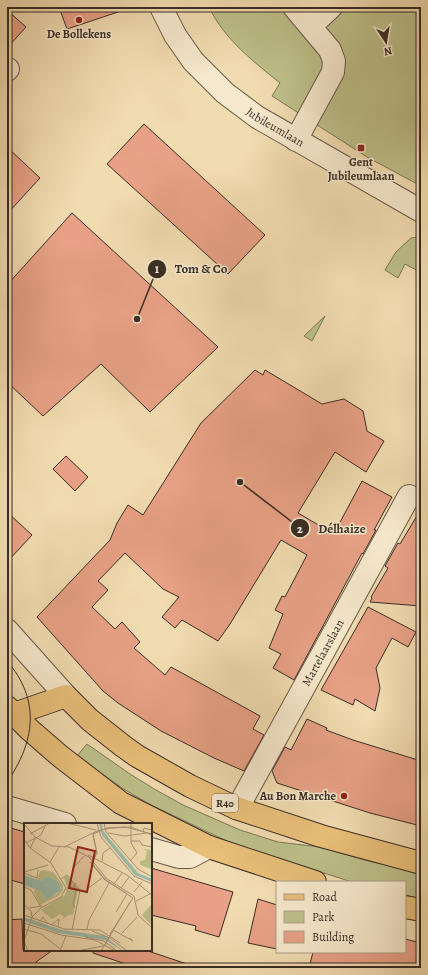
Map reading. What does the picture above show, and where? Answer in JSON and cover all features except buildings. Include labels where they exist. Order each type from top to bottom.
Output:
[{"type":"main road","name":"R40","points":[[66,696],[90,720],[132,753],[190,786],[236,808],[320,836],[421,863]]},
{"type":"main road","points":[[9,713],[66,696]]},
{"type":"main road","points":[[9,713],[60,756],[121,803],[209,846],[312,881]]},
{"type":"main road","points":[[406,907],[421,910]]},
{"type":"street","name":"Jubileumlaan","points":[[161,7],[175,35],[193,61],[225,93],[257,117],[421,211]]},
{"type":"street","points":[[294,7],[330,50],[334,61],[333,72],[296,140]]},
{"type":"street","points":[[311,26],[331,7]]},
{"type":"street","name":"Martelaarslaan","points":[[236,808],[242,800],[409,496]]},
{"type":"street","name":"R40","points":[[7,630],[66,696]]},
{"type":"street","points":[[7,807],[62,823]]},
{"type":"street","points":[[152,849],[178,857],[190,857],[209,846]]},
{"type":"green space","points":[[209,7],[421,7],[421,186],[367,157],[272,96],[280,83],[231,40],[215,19]]},
{"type":"green space","points":[[421,237],[421,266],[418,271],[405,264],[398,278],[385,270],[396,252],[411,238]]},
{"type":"green space","points":[[325,316],[312,341],[304,336]]},
{"type":"green space","points":[[87,744],[156,790],[183,805],[240,830],[278,842],[320,847],[365,860],[421,873],[421,899],[406,895],[406,881],[349,881],[233,844],[149,804],[122,788],[77,756]]},
{"type":"tram line","points":[[7,661],[18,676],[25,691],[29,706],[30,721],[24,752],[7,782]]},
{"type":"place","name":"De Bollekens","points":[[79,20]]},
{"type":"place","name":"Gent Jubileumlaan","points":[[361,148]]},
{"type":"place","name":"Tom & Co","points":[[137,319]]},
{"type":"place","name":"Delhaize","points":[[240,482]]},
{"type":"place","name":"Au Bon Marche","points":[[344,796]]}]
